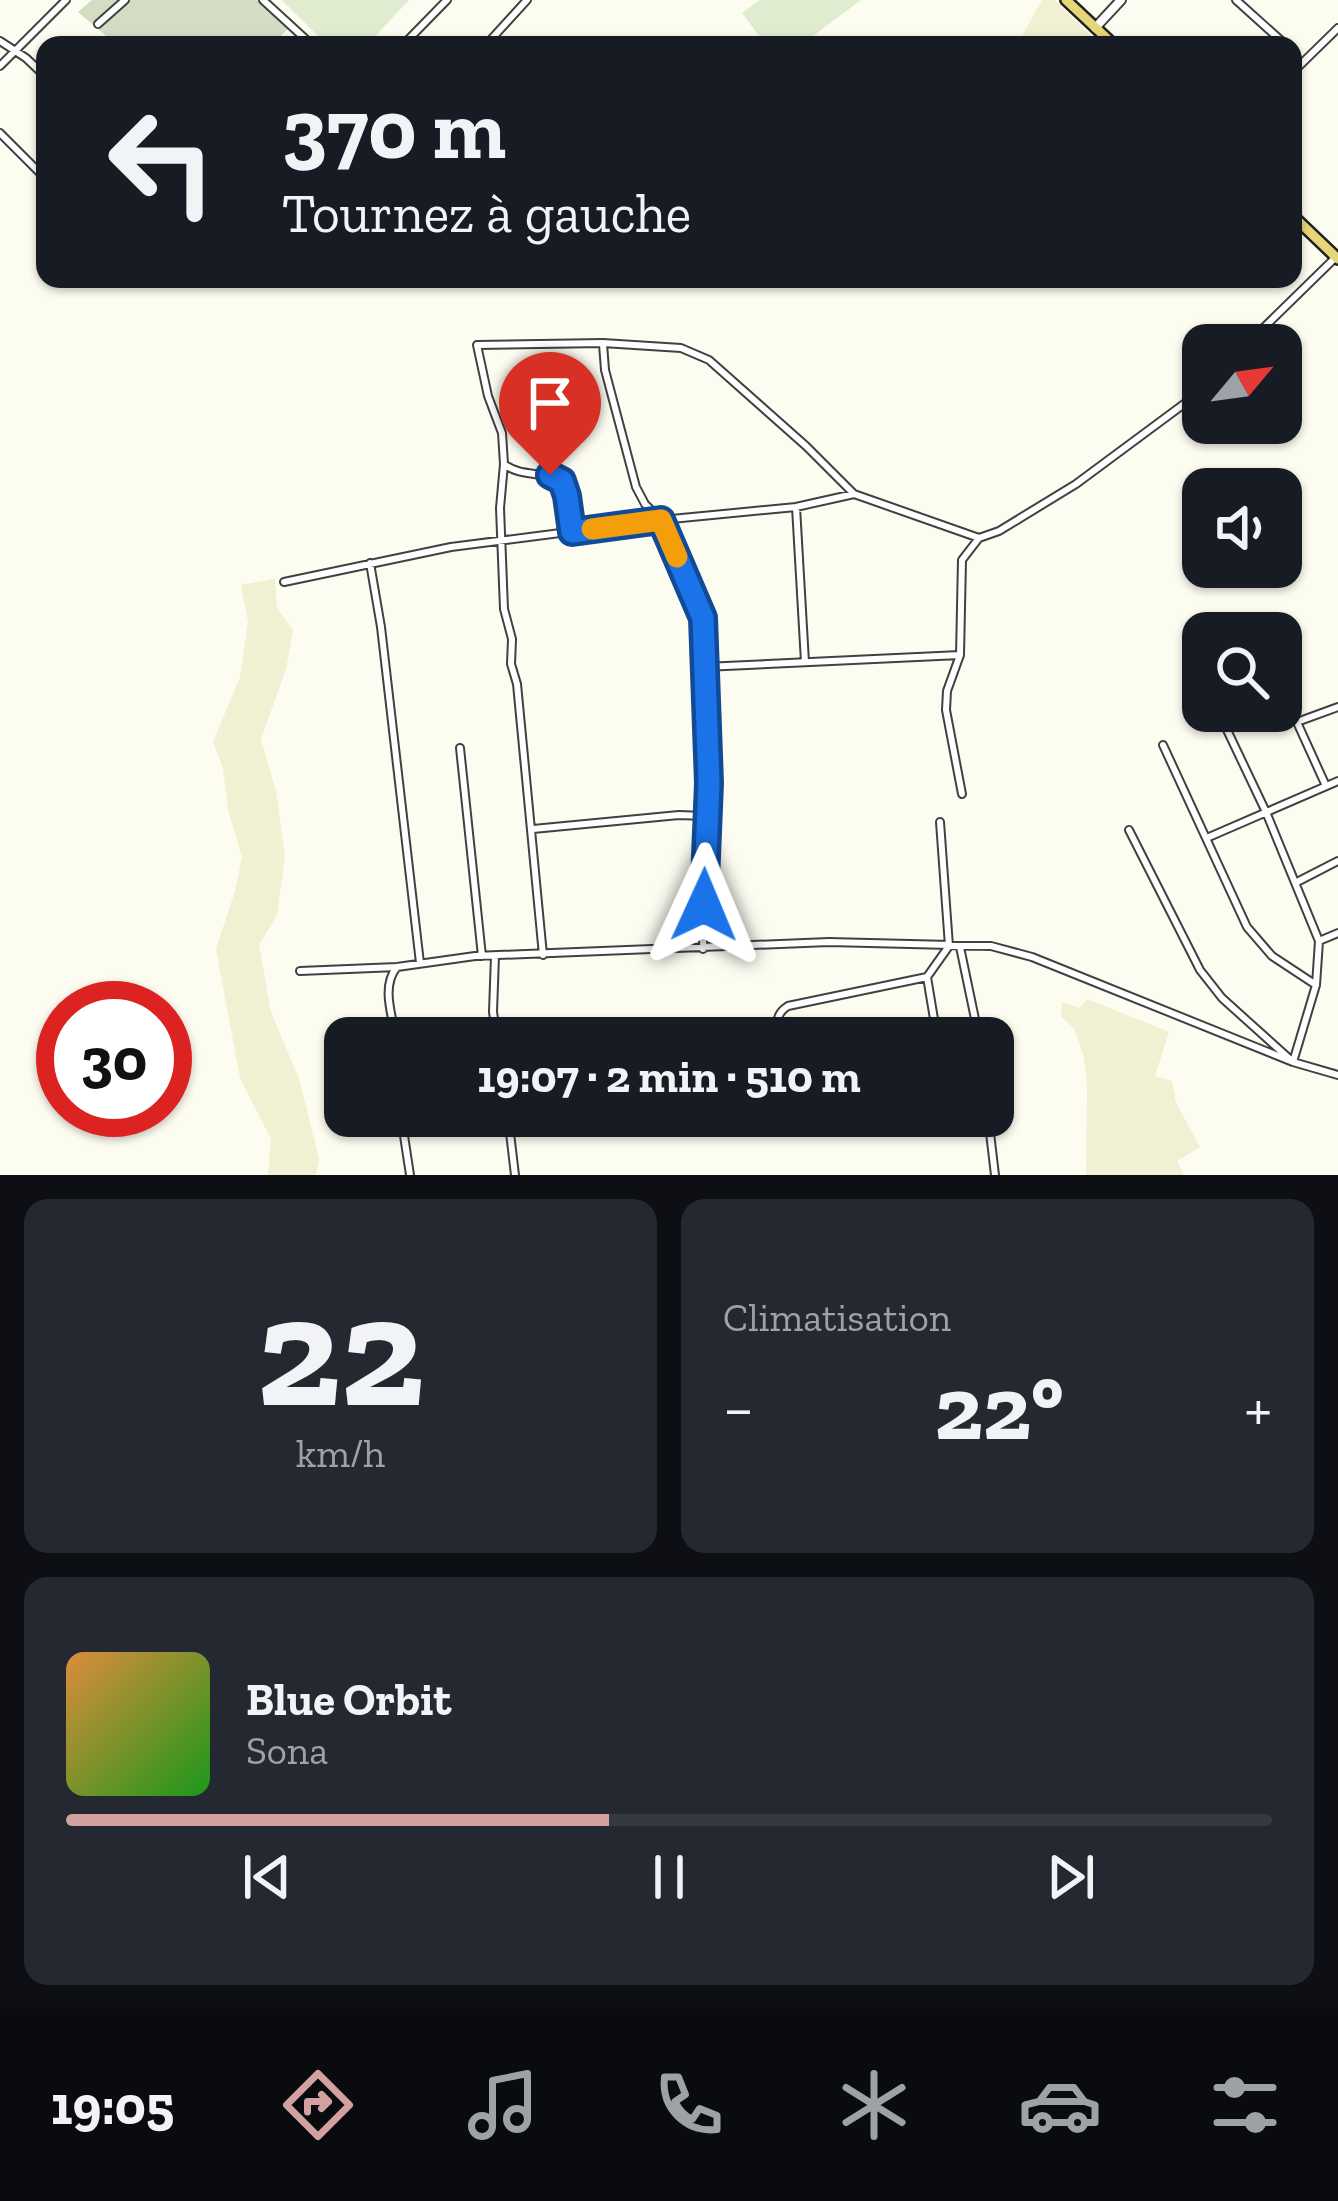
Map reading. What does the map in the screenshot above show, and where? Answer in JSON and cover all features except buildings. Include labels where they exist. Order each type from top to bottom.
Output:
[{"type":"main road","points":[[1066,0],[1104,36]]},
{"type":"main road","points":[[1302,225],[1337,258]]},
{"type":"street","points":[[0,66],[66,0]]},
{"type":"street","points":[[98,24],[125,0]]},
{"type":"street","points":[[262,0],[302,36]]},
{"type":"street","points":[[412,36],[447,0]]},
{"type":"street","points":[[494,36],[527,0]]},
{"type":"street","points":[[1095,28],[1121,0]]},
{"type":"street","points":[[1236,0],[1276,36]]},
{"type":"street","points":[[1302,64],[1338,28]]},
{"type":"street","points":[[0,40],[36,68]]},
{"type":"street","points":[[0,133],[36,169]]},
{"type":"street","points":[[1268,324],[1337,258]]},
{"type":"street","points":[[603,343],[605,370],[636,487],[661,520],[703,618],[709,783],[703,949]]},
{"type":"street","points":[[543,955],[518,684],[504,608],[502,433],[477,345],[603,343],[681,348],[710,361],[854,494],[979,538]]},
{"type":"street","points":[[962,794],[946,710],[960,655],[962,560],[979,538],[1000,531],[1076,484],[1182,405]]},
{"type":"street","points":[[504,464],[513,472],[550,475],[562,481],[572,532]]},
{"type":"street","points":[[284,582],[451,547],[796,507],[854,494]]},
{"type":"street","points":[[796,507],[805,662]]},
{"type":"street","points":[[370,563],[420,963]]},
{"type":"street","points":[[704,668],[960,655]]},
{"type":"street","points":[[1302,720],[1338,707]]},
{"type":"street","points":[[1228,732],[1297,882],[1318,941],[1316,985],[1293,1062]]},
{"type":"street","points":[[1302,732],[1326,786]]},
{"type":"street","points":[[1162,745],[1247,927],[1272,956],[1316,985]]},
{"type":"street","points":[[460,748],[482,956]]},
{"type":"street","points":[[1208,838],[1338,781]]},
{"type":"street","points":[[533,829],[705,816]]},
{"type":"street","points":[[778,1017],[788,1006],[928,976],[949,946],[940,822]]},
{"type":"street","points":[[1129,830],[1200,970],[1222,998],[1293,1062]]},
{"type":"street","points":[[1297,882],[1338,861]]},
{"type":"street","points":[[1318,941],[1338,933]]},
{"type":"street","points":[[300,971],[397,967],[482,956],[829,942],[991,946],[1031,957],[1293,1062],[1338,1075]]},
{"type":"street","points":[[960,946],[975,1017]]},
{"type":"street","points":[[495,956],[495,1017]]},
{"type":"street","points":[[393,1017],[388,977],[397,967]]},
{"type":"street","points":[[928,976],[934,1017]]},
{"type":"street","points":[[404,1137],[410,1175]]},
{"type":"street","points":[[510,1137],[515,1175]]},
{"type":"street","points":[[990,1137],[995,1175]]},
{"type":"green space","points":[[92,0],[257,0],[288,29],[281,36],[106,36],[78,12]]},
{"type":"green space","points":[[282,0],[409,0],[375,36],[318,36]]},
{"type":"green space","points":[[760,0],[861,0],[813,36],[759,36],[742,13]]},
{"type":"green space","points":[[1042,0],[1054,0],[1092,36],[1022,36]]},
{"type":"green space","points":[[275,579],[277,608],[293,630],[286,669],[261,739],[276,791],[285,856],[277,915],[259,945],[271,1012],[299,1079],[319,1159],[316,1175],[268,1175],[271,1139],[240,1078],[216,949],[242,857],[213,742],[240,677],[248,622],[241,585]]},
{"type":"green space","points":[[1087,999],[1169,1032],[1155,1076],[1172,1081],[1176,1103],[1200,1147],[1177,1161],[1184,1175],[1086,1175],[1084,1057],[1074,1028],[1061,1017],[1062,1002],[1079,1008]]},
{"type":"slow traffic","points":[[592,529],[661,520],[677,557]]},
{"type":"route","points":[[550,475],[562,481],[572,532],[661,520],[703,618],[709,783],[704,905]]}]
